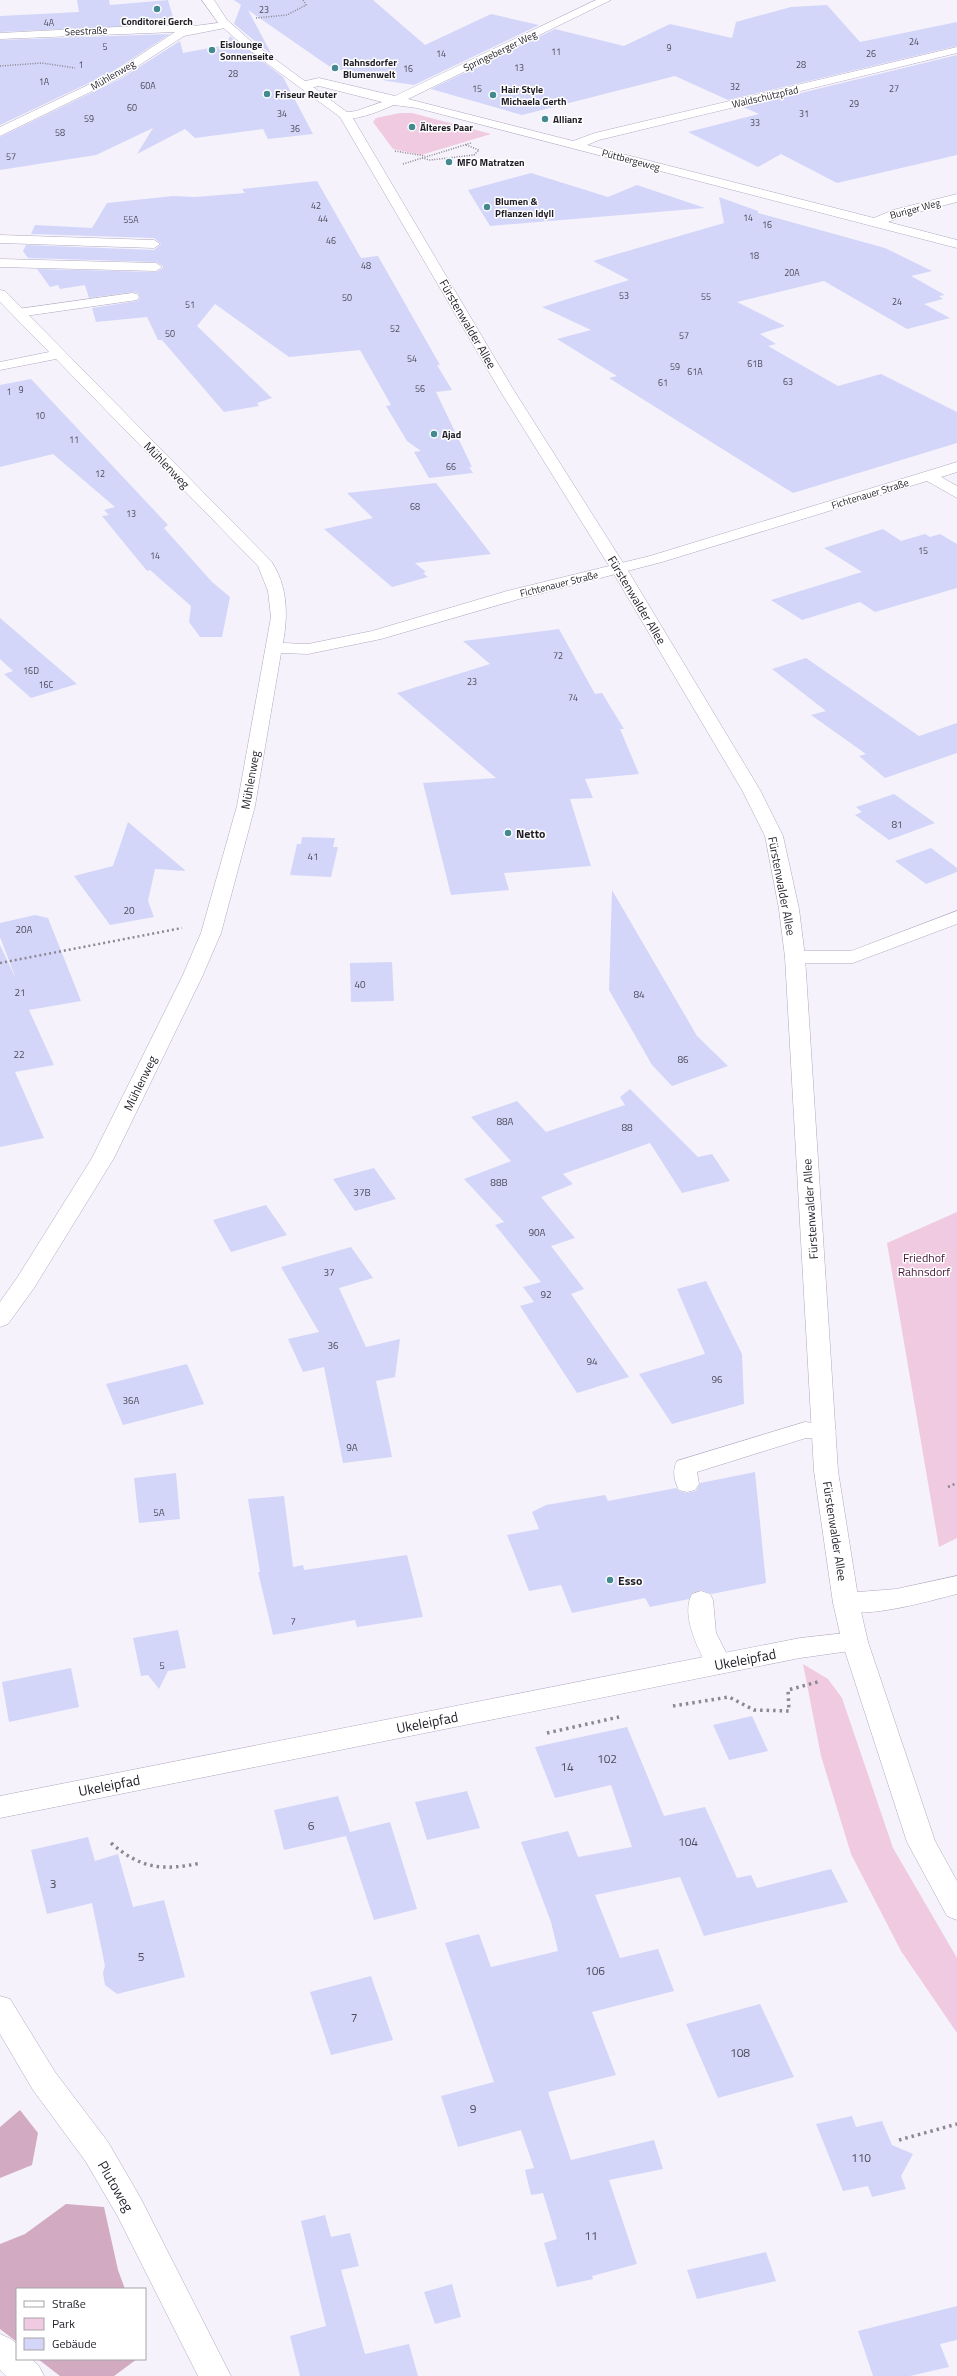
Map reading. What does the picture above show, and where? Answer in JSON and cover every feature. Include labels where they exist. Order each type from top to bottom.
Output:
[{"type":"street","name":"Fürstenwalder Allee","points":[[208,0],[226,25],[345,116],[450,291],[506,389],[620,569],[751,790],[774,836],[789,909],[795,957],[826,1471],[846,1603],[855,1642],[921,1842],[957,1908]]},
{"type":"street","name":"Springeberger Weg","points":[[394,101],[605,0]]},
{"type":"street","name":"Mühlenweg","points":[[0,132],[117,75],[180,34],[196,29],[226,25]]},
{"type":"street","name":"Seestraße","points":[[0,36],[136,29],[196,29]]},
{"type":"street","name":"Waldschützpfad","points":[[574,145],[596,137],[957,50]]},
{"type":"street","name":"Püttbergeweg","points":[[305,85],[319,82],[394,101],[419,105],[957,244]]},
{"type":"street","name":"Buriger Weg","points":[[874,223],[898,213],[957,198]]},
{"type":"street","name":"Mühlenweg","points":[[0,294],[265,564],[276,591],[279,617],[246,806],[211,933],[192,977],[104,1158],[26,1283],[2,1313]]},
{"type":"street","points":[[0,366],[58,354]]},
{"type":"street","name":"Fichtenauer Straße","points":[[273,648],[308,649],[375,635],[513,595],[620,569],[957,467]]},
{"type":"street","points":[[929,476],[957,493]]},
{"type":"street","points":[[795,957],[853,957],[957,917]]},
{"type":"street","points":[[846,1603],[896,1599],[957,1585]]},
{"type":"street","name":"Ukeleipfad","points":[[0,1807],[719,1664],[814,1646],[855,1642]]},
{"type":"street","name":"Plutoweg","points":[[0,2008],[44,2081],[97,2152],[125,2200],[215,2376]]},
{"type":"lane","points":[[345,116],[358,114],[394,101]]},
{"type":"lane","points":[[0,239],[154,244]]},
{"type":"lane","points":[[0,263],[156,267]]},
{"type":"lane","points":[[18,313],[132,297]]},
{"type":"lane","points":[[687,1484],[685,1466],[805,1430],[824,1431]]},
{"type":"lane","points":[[700,1600],[704,1632],[719,1664]]},
{"type":"lane","points":[[0,2348],[28,2376]]},
{"type":"path","points":[[250,18],[287,15],[306,5],[303,0]]},
{"type":"path","points":[[0,66],[42,62],[81,69]]},
{"type":"path","points":[[375,168],[427,157],[515,130]]},
{"type":"path","points":[[422,158],[430,160],[474,156],[479,150],[466,145]]},
{"type":"path","points":[[392,150],[427,157]]},
{"type":"path","points":[[0,963],[187,927],[211,933]]},
{"type":"path","points":[[948,1487],[957,1483]]},
{"type":"path","points":[[668,1707],[729,1697],[754,1710],[768,1712],[789,1711],[788,1690],[821,1681]]},
{"type":"path","points":[[547,1733],[622,1716]]},
{"type":"path","points":[[111,1843],[124,1856],[138,1863],[155,1868],[182,1868],[201,1863]]},
{"type":"path","points":[[899,2140],[957,2124]]},
{"type":"green space","points":[[400,113],[412,113],[491,134],[421,155],[393,149],[373,122],[376,118]]},
{"type":"green space","name":"Friedhof Rahnsdorf","points":[[957,1212],[957,1538],[939,1547],[887,1243]]},
{"type":"green space","points":[[803,1664],[828,1679],[842,1698],[893,1848],[957,1958],[957,2033],[901,1951],[851,1854],[821,1756]]},
{"type":"shaded area","points":[[20,2110],[38,2133],[32,2165],[0,2178],[0,2127]]},
{"type":"shaded area","points":[[66,2204],[104,2207],[118,2270],[125,2288],[16,2288],[16,2341],[0,2329],[0,2244],[25,2234]]},
{"type":"shaded area","points":[[39,2360],[136,2360],[114,2376],[60,2376]]},
{"type":"building","points":[[77,0],[109,0],[110,5],[168,0],[175,24],[0,32],[0,16],[79,12]]},
{"type":"building","points":[[234,0],[373,0],[425,45],[491,14],[539,25],[414,85],[387,81],[344,69],[336,71],[248,10],[272,55],[234,24],[241,5]]},
{"type":"building","points":[[827,5],[860,42],[957,22],[957,46],[728,100],[675,76],[522,115],[431,89],[555,29],[624,46],[670,24],[732,38],[736,22],[791,7]]},
{"type":"building","points":[[170,34],[112,72],[0,125],[0,40]]},
{"type":"building","points":[[230,36],[283,77],[313,134],[268,139],[263,129],[195,138],[185,129],[137,154],[153,128],[96,155],[0,170],[0,137],[122,78],[180,41],[183,53],[226,45]]},
{"type":"building","points":[[957,55],[957,155],[837,183],[781,154],[758,167],[688,132],[759,114],[743,107]]},
{"type":"building","points":[[531,173],[608,197],[637,185],[705,208],[490,226],[468,190]]},
{"type":"building","points":[[317,181],[361,258],[378,256],[440,365],[437,365],[452,390],[436,392],[472,467],[469,467],[473,473],[429,478],[414,452],[421,451],[407,441],[386,406],[391,405],[360,350],[289,357],[215,304],[197,326],[272,398],[257,403],[259,406],[224,412],[162,340],[158,340],[147,317],[96,322],[92,308],[137,301],[140,298],[138,293],[132,292],[89,298],[85,285],[60,289],[58,285],[50,287],[37,269],[156,272],[163,268],[163,266],[156,262],[28,258],[23,251],[26,245],[154,250],[161,244],[154,238],[31,234],[35,225],[92,228],[107,203],[173,196],[195,197],[245,193],[242,189]]},
{"type":"building","points":[[719,197],[758,211],[758,213],[885,248],[932,271],[911,276],[945,295],[939,296],[943,299],[924,304],[950,318],[907,329],[824,281],[737,302],[785,326],[760,334],[776,344],[768,346],[838,386],[881,374],[957,412],[957,443],[793,493],[609,378],[617,376],[557,339],[591,330],[542,307],[629,280],[593,261],[724,223]]},
{"type":"building","points":[[31,379],[168,525],[164,528],[212,582],[230,597],[222,637],[200,637],[189,622],[191,606],[150,570],[147,571],[102,516],[109,515],[104,510],[115,507],[53,454],[0,467],[0,385]]},
{"type":"building","points":[[436,483],[491,554],[415,563],[426,572],[423,573],[428,577],[392,587],[324,529],[373,518],[347,493]]},
{"type":"building","points":[[883,529],[901,541],[925,534],[930,537],[940,534],[957,544],[957,588],[875,612],[860,602],[802,620],[771,600],[862,572],[824,548]]},
{"type":"building","points":[[0,618],[77,684],[31,698],[4,674],[13,671],[0,659]]},
{"type":"building","points":[[559,629],[595,694],[602,693],[624,729],[620,729],[639,774],[585,779],[593,798],[570,799],[591,866],[504,873],[509,890],[451,895],[423,783],[496,778],[397,693],[490,664],[463,641]]},
{"type":"building","points":[[806,658],[919,736],[957,723],[957,753],[885,778],[859,756],[866,754],[811,715],[826,711],[772,669]]},
{"type":"building","points":[[894,794],[935,823],[889,840],[855,815],[862,812],[856,807]]},
{"type":"building","points":[[128,822],[186,871],[155,869],[148,901],[154,917],[110,925],[74,876],[113,866]]},
{"type":"building","points":[[302,837],[335,838],[333,847],[338,847],[331,877],[290,875],[297,844],[301,844]]},
{"type":"building","points":[[931,848],[957,868],[957,872],[926,884],[895,861]]},
{"type":"building","points":[[612,890],[697,1036],[728,1066],[672,1086],[652,1065],[609,990]]},
{"type":"building","points":[[35,915],[48,918],[81,1001],[29,1010],[54,1065],[15,1072],[44,1138],[0,1147],[0,945],[16,979],[0,937],[0,923]]},
{"type":"building","points":[[392,962],[394,1001],[351,1002],[350,963]]},
{"type":"building","points":[[630,1089],[698,1157],[712,1154],[730,1181],[682,1193],[650,1143],[563,1174],[573,1184],[541,1197],[575,1238],[551,1246],[584,1289],[571,1294],[629,1377],[577,1393],[520,1306],[534,1302],[523,1287],[541,1282],[495,1225],[504,1222],[464,1179],[511,1161],[471,1117],[517,1101],[546,1132],[625,1105],[620,1097]]},
{"type":"building","points":[[374,1168],[396,1199],[355,1211],[333,1179]]},
{"type":"building","points":[[266,1205],[287,1235],[231,1252],[213,1220]]},
{"type":"building","points":[[351,1247],[373,1278],[339,1288],[366,1347],[400,1339],[395,1377],[376,1381],[392,1457],[343,1463],[324,1367],[303,1372],[288,1339],[319,1332],[281,1267]]},
{"type":"building","points":[[706,1281],[742,1354],[744,1404],[672,1424],[639,1374],[705,1354],[677,1289]]},
{"type":"building","points":[[187,1364],[204,1404],[123,1425],[106,1384]]},
{"type":"building","points":[[755,1472],[766,1583],[712,1594],[701,1590],[692,1593],[689,1599],[650,1607],[645,1598],[572,1613],[561,1585],[529,1591],[507,1535],[539,1529],[532,1512],[546,1505],[605,1495],[608,1501],[676,1488],[679,1491],[687,1493],[696,1491],[700,1483]]},
{"type":"building","points":[[176,1473],[180,1519],[139,1523],[134,1478]]},
{"type":"building","points":[[284,1496],[293,1567],[303,1565],[304,1570],[407,1555],[423,1617],[357,1627],[355,1620],[273,1635],[258,1572],[260,1572],[248,1499]]},
{"type":"building","points":[[178,1630],[186,1668],[168,1671],[159,1689],[148,1675],[141,1676],[133,1638]]},
{"type":"building","points":[[71,1668],[79,1707],[9,1722],[2,1682]]},
{"type":"building","points":[[752,1716],[768,1751],[729,1760],[713,1725]]},
{"type":"building","points":[[627,1727],[664,1816],[705,1807],[737,1878],[751,1875],[757,1888],[831,1869],[848,1902],[704,1936],[680,1877],[595,1895],[620,1958],[658,1949],[674,1991],[592,2012],[616,2075],[548,2092],[571,2160],[654,2140],[663,2169],[609,2180],[637,2264],[592,2276],[593,2279],[557,2287],[544,2243],[557,2239],[543,2193],[531,2195],[525,2170],[534,2168],[521,2130],[458,2147],[441,2096],[494,2082],[445,1943],[479,1934],[491,1967],[558,1951],[551,1922],[521,1842],[568,1831],[578,1857],[632,1847],[611,1785],[555,1798],[535,1747]]},
{"type":"building","points":[[467,1791],[480,1828],[427,1840],[415,1802]]},
{"type":"building","points":[[338,1796],[350,1832],[390,1822],[417,1909],[374,1920],[346,1836],[284,1850],[274,1810]]},
{"type":"building","points":[[88,1837],[95,1861],[118,1854],[133,1907],[164,1900],[185,1977],[117,1994],[105,1985],[103,1973],[105,1966],[92,1903],[47,1914],[31,1850]]},
{"type":"building","points":[[371,1976],[393,2040],[331,2055],[310,1992]]},
{"type":"building","points":[[760,2004],[794,2077],[718,2098],[686,2024]]},
{"type":"building","points":[[852,2116],[856,2127],[882,2121],[892,2145],[913,2154],[901,2176],[906,2189],[872,2197],[868,2186],[843,2191],[816,2124]]},
{"type":"building","points":[[325,2215],[331,2237],[350,2233],[359,2266],[341,2270],[365,2354],[409,2344],[418,2376],[300,2376],[290,2336],[326,2326],[301,2221]]},
{"type":"building","points":[[766,2252],[776,2281],[697,2299],[687,2270]]},
{"type":"building","points":[[452,2284],[461,2317],[435,2324],[424,2292]]},
{"type":"building","points":[[957,2306],[957,2340],[940,2344],[949,2367],[910,2376],[873,2376],[858,2331]]},
{"type":"place","name":"Conditorei Gerch","points":[[157,9]]},
{"type":"place","name":"Eislounge Sonnenseite","points":[[212,50]]},
{"type":"place","name":"Rahnsdorfer Blumenwelt","points":[[335,68]]},
{"type":"place","name":"Friseur Reuter","points":[[267,94]]},
{"type":"place","name":"Hair Style Michaela Gerth","points":[[493,95]]},
{"type":"place","name":"Allianz","points":[[545,119]]},
{"type":"place","name":"Älteres Paar","points":[[412,127]]},
{"type":"place","name":"MFO Matratzen","points":[[449,162]]},
{"type":"place","name":"Blumen & Pflanzen Idyll","points":[[487,207]]},
{"type":"place","name":"Ajad","points":[[434,434]]},
{"type":"place","name":"Netto","points":[[508,833]]},
{"type":"place","name":"Esso","points":[[610,1580]]}]
